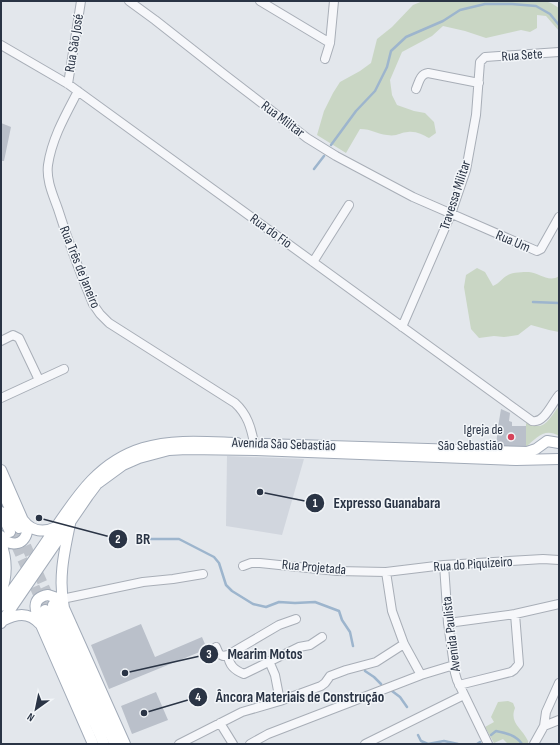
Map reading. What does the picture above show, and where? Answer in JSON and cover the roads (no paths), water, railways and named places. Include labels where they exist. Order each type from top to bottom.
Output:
[{"type":"main road","points":[[547,441],[558,446],[557,457],[553,460],[543,458],[541,455],[540,449],[542,444],[547,441]]},
{"type":"main road","name":"Avenida São Sebastião","points":[[1,606],[81,491],[91,479],[103,469],[130,453],[151,446],[186,442],[254,443],[523,452],[533,450],[542,444]]},
{"type":"main road","name":"Avenida São Sebastião","points":[[1,622],[97,484],[123,465],[139,458],[169,450],[187,449],[553,460]]},
{"type":"main road","points":[[1,470],[27,532],[22,541],[16,544],[11,544],[4,540],[10,532],[1,489]]},
{"type":"main road","points":[[1,512],[10,532]]},
{"type":"main road","points":[[22,518],[28,526],[38,530],[47,530],[56,527]]},
{"type":"main road","points":[[72,518],[61,569],[63,603],[125,744]]},
{"type":"main road","points":[[1,543],[4,552],[6,570],[6,577],[1,593]]},
{"type":"main road","points":[[63,603],[55,597],[48,595],[40,598],[36,603],[35,608],[40,626],[93,744]]},
{"type":"main road","points":[[104,744],[49,607],[115,744]]},
{"type":"main road","points":[[1,622],[13,616],[23,614],[34,619],[40,626]]},
{"type":"street","name":"Rua São José","points":[[68,84],[81,1]]},
{"type":"street","name":"Rua Militar","points":[[129,1],[308,138],[336,156],[413,197],[451,214]]},
{"type":"street","points":[[260,1],[330,43]]},
{"type":"street","points":[[325,59],[330,43],[334,1]]},
{"type":"street","name":"Rua do Fio","points":[[1,45],[78,91],[532,421],[538,422],[559,395]]},
{"type":"street","name":"Rua Sete","points":[[485,57],[559,52]]},
{"type":"street","name":"Travessa Militar","points":[[402,327],[451,214],[466,170],[476,115],[480,62],[485,57]]},
{"type":"street","points":[[416,89],[421,76],[428,73],[479,83]]},
{"type":"street","name":"Rua Três de Janeiro","points":[[78,91],[59,129],[52,148],[48,166],[50,184],[63,226],[93,304],[109,323],[235,403],[250,423],[254,443]]},
{"type":"street","points":[[313,262],[349,205]]},
{"type":"street","name":"Rua Um","points":[[451,214],[537,251],[542,249],[559,217]]},
{"type":"street","points":[[1,341],[13,335],[19,338],[39,380]]},
{"type":"street","points":[[1,398],[64,369]]},
{"type":"street","name":"Rua do Piquizeiro","points":[[386,572],[444,565],[543,559],[559,560]]},
{"type":"street","name":"Rua Projetada","points":[[243,566],[251,563],[260,563],[337,571],[386,572]]},
{"type":"street","name":"Avenida Paulista","points":[[444,565],[448,623],[455,673],[459,685],[488,744]]},
{"type":"street","points":[[386,572],[392,611],[404,644],[421,676]]},
{"type":"street","points":[[63,603],[143,582],[203,574]]},
{"type":"street","points":[[448,623],[514,614],[559,604]]},
{"type":"street","points":[[459,685],[511,672],[518,667],[519,664],[514,614]]},
{"type":"street","points":[[216,647],[223,656],[228,655],[280,625],[296,619]]},
{"type":"street","points":[[228,655],[229,662],[233,668],[244,674],[269,660],[299,647],[310,645],[322,637]]},
{"type":"street","points":[[179,744],[242,712],[280,701],[321,686],[330,676],[376,662],[404,644]]},
{"type":"street","points":[[269,660],[275,676],[280,701]]},
{"type":"street","points":[[250,744],[268,734],[454,665]]},
{"type":"street","points":[[534,744],[544,726],[546,712],[559,682]]},
{"type":"street","points":[[366,744],[464,695]]},
{"type":"street","points":[[544,726],[559,720]]},
{"type":"street","points":[[220,722],[234,744]]},
{"type":"waterway","points":[[331,145],[356,111],[375,91],[387,67],[391,51],[406,37],[443,21],[460,10],[485,4],[536,6],[550,14],[559,25]]},
{"type":"waterway","points":[[314,169],[324,156]]},
{"type":"waterway","points":[[533,302],[559,303]]},
{"type":"waterway","points":[[138,537],[150,539],[179,539],[214,557],[219,563],[226,585],[232,591],[253,604],[266,607],[279,602],[315,602],[339,611],[342,620],[350,632],[353,646]]},
{"type":"waterway","points":[[365,671],[381,684]]},
{"type":"waterway","points":[[392,691],[400,697],[407,707]]},
{"type":"waterway","points":[[491,735],[496,731],[514,736],[522,744]]},
{"type":"waterway","points":[[418,735],[421,741],[428,744],[444,741],[458,744]]},
{"type":"tunnel","points":[[10,532],[45,610]]},
{"type":"tunnel","points":[[20,532],[51,602]]},
{"type":"place","name":"Igreja de São Sebastião","points":[[511,437]]},
{"type":"place","name":"Expresso Guanabara","points":[[260,492]]},
{"type":"place","name":"BR","points":[[39,518]]},
{"type":"place","name":"Mearim Motos","points":[[125,673]]},
{"type":"place","name":"Âncora Materiais de Construção","points":[[144,713]]}]
